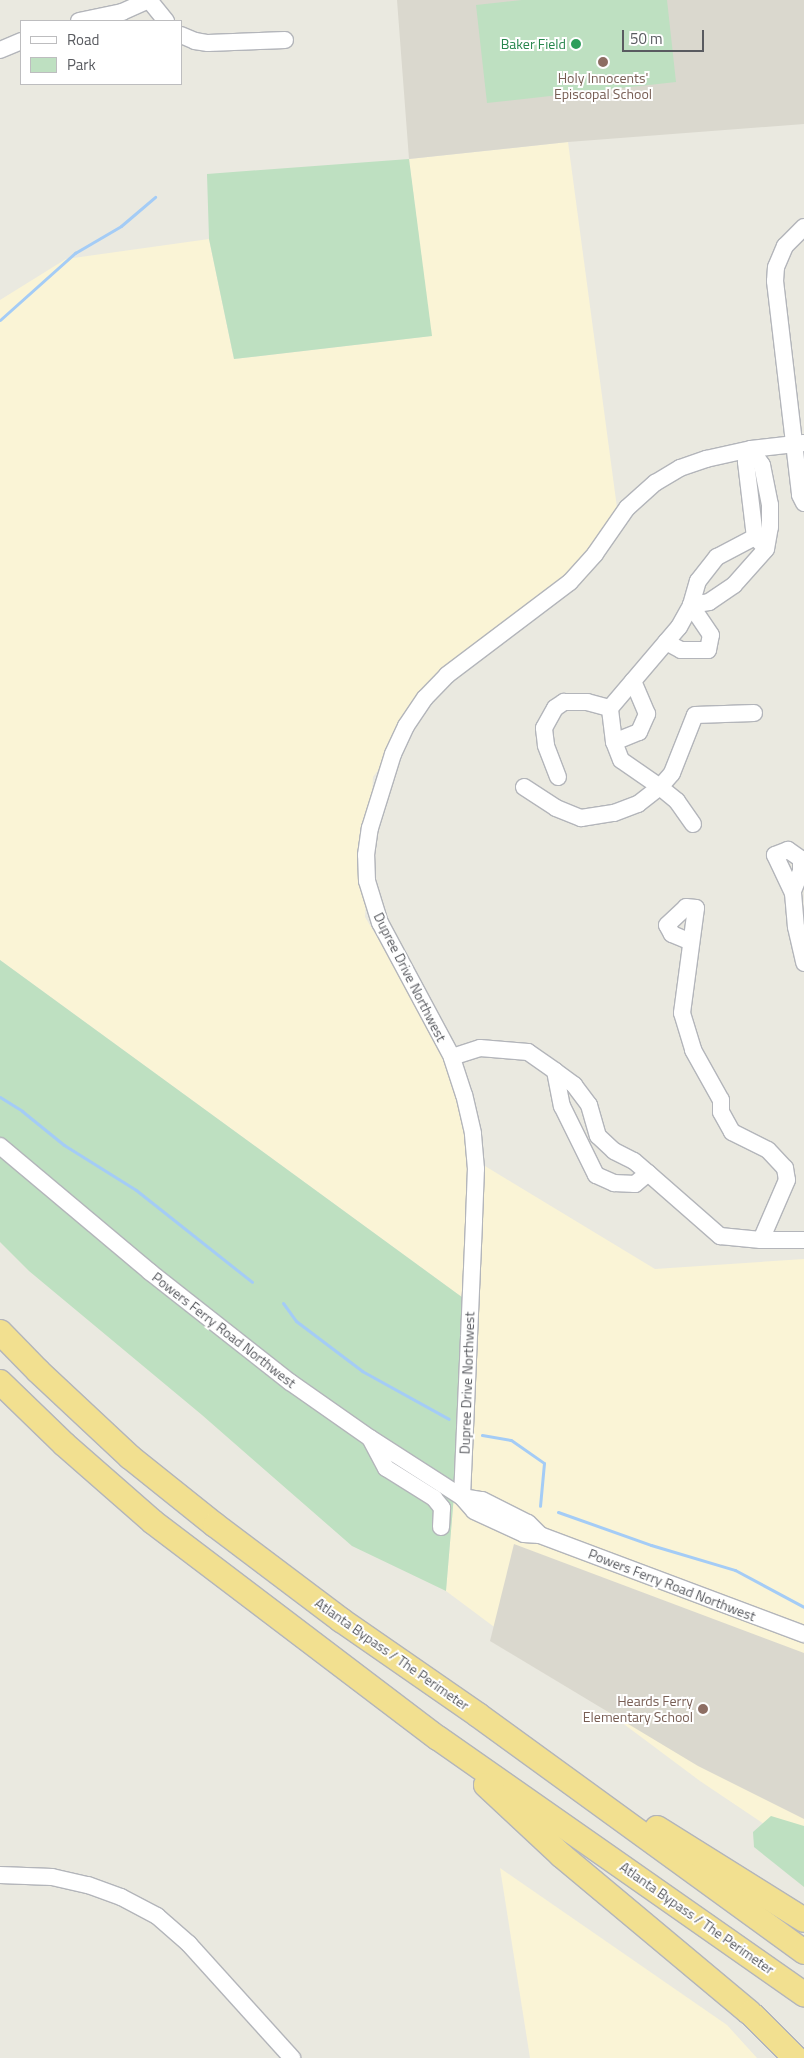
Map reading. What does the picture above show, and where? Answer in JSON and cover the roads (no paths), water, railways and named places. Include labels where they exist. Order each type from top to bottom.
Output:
[{"type":"highway","name":"Atlanta Bypass / The Perimeter","points":[[0,1332],[38,1371],[130,1457],[207,1519],[341,1620],[478,1715],[804,1952]]},
{"type":"highway","name":"Atlanta Bypass / The Perimeter","points":[[0,1382],[64,1444],[153,1522],[438,1738],[804,1994]]},
{"type":"highway","points":[[478,1715],[804,1920]]},
{"type":"highway","points":[[438,1738],[561,1855],[750,2013],[796,2058]]},
{"type":"street","points":[[84,20],[122,12],[149,0],[165,20]]},
{"type":"street","points":[[182,35],[195,41],[208,43],[285,40]]},
{"type":"street","points":[[0,50],[20,42]]},
{"type":"street","points":[[804,227],[785,246],[776,267],[775,281],[799,444],[800,495],[804,503]]},
{"type":"street","name":"Dupree Drive Northwest","points":[[462,1497],[476,1169],[473,1133],[464,1095],[452,1058],[380,923],[367,881],[366,854],[370,828],[393,754],[406,726],[425,698],[447,675],[570,582],[595,554],[627,508],[648,489],[680,468],[706,459],[751,449],[799,444]]},
{"type":"street","points":[[691,605],[709,602],[734,585],[770,526],[770,504],[762,465],[751,449]]},
{"type":"street","points":[[693,824],[677,800],[621,760],[614,742],[610,708],[679,627],[691,605],[698,581],[717,557],[760,543]]},
{"type":"street","points":[[666,642],[682,650],[708,650],[711,635],[691,605]]},
{"type":"street","points":[[614,742],[639,732],[647,714],[633,681]]},
{"type":"street","points":[[558,778],[546,745],[544,728],[555,708],[564,702],[588,702],[610,708]]},
{"type":"street","points":[[524,787],[556,808],[581,818],[614,813],[638,804],[660,787],[672,773],[695,715],[754,713]]},
{"type":"street","points":[[793,891],[796,926],[804,963]]},
{"type":"street","points":[[691,942],[672,934],[667,926],[686,907],[696,908],[682,1014],[693,1050],[721,1100],[721,1112],[732,1132],[768,1150],[785,1168],[787,1180],[761,1240]]},
{"type":"street","points":[[452,1058],[480,1048],[528,1052],[574,1085],[589,1105],[598,1136],[614,1151],[634,1161],[720,1236],[761,1240],[804,1240]]},
{"type":"street","points":[[555,1071],[562,1106],[596,1175],[614,1182],[635,1184],[648,1173]]},
{"type":"street","name":"Powers Ferry Road Northwest","points":[[0,1146],[150,1272],[290,1382],[370,1438],[462,1497],[482,1500],[528,1523],[540,1535],[804,1634]]},
{"type":"street","points":[[370,1438],[386,1468],[434,1498],[442,1508],[441,1527]]},
{"type":"street","points":[[0,1875],[52,1877],[88,1885],[122,1897],[157,1916],[189,1944],[292,2058]]},
{"type":"waterway","points":[[0,320],[75,253],[121,226],[155,197]]},
{"type":"waterway","points":[[0,1097],[22,1111],[64,1145],[136,1190],[252,1282]]},
{"type":"waterway","points":[[283,1303],[296,1321],[362,1371],[449,1419]]},
{"type":"waterway","points":[[482,1435],[511,1440],[544,1463],[540,1506]]},
{"type":"waterway","points":[[558,1512],[651,1545],[735,1570],[804,1607]]},
{"type":"place","name":"Baker Field","points":[[576,44]]},
{"type":"place","name":"Holy Innocents' Episcopal School","points":[[603,62]]},
{"type":"place","name":"Heards Ferry Elementary School","points":[[703,1709]]}]
